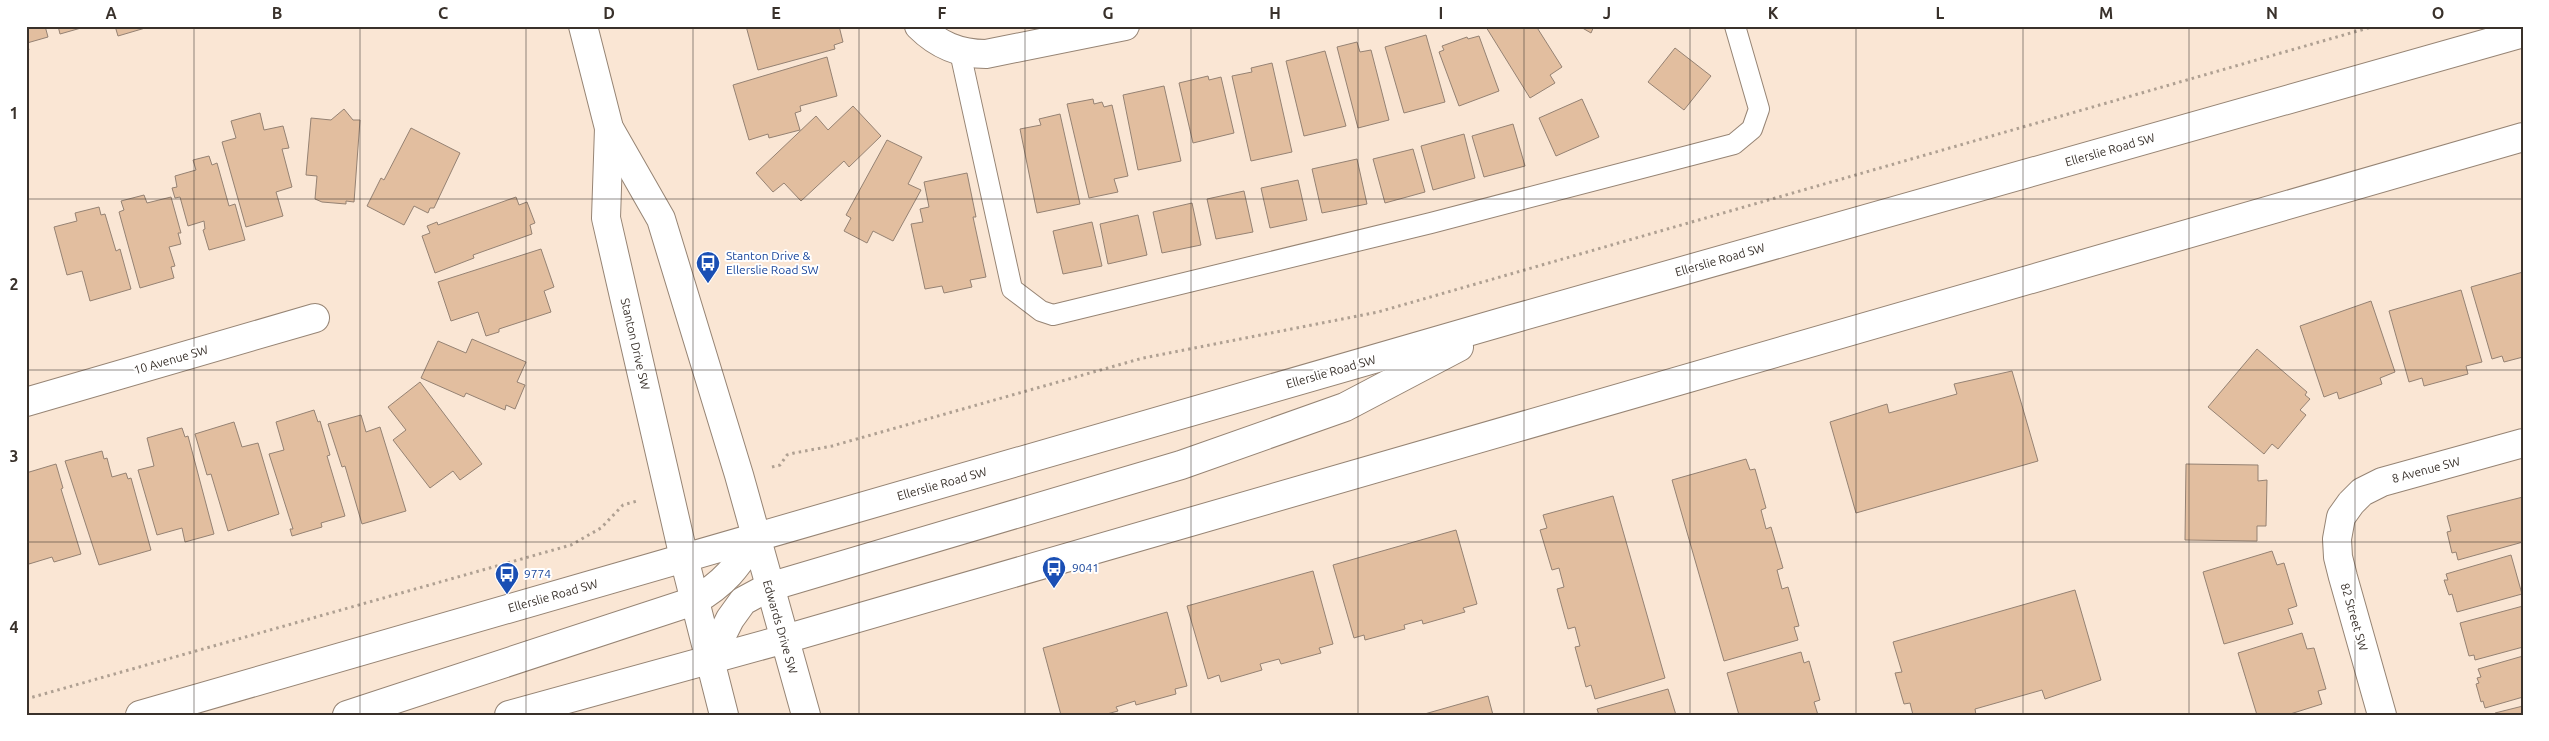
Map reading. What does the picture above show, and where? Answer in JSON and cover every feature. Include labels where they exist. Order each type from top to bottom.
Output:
[{"type":"main road","name":"Stanton Drive SW","points":[[583,26],[609,128],[661,219],[739,475],[755,538]]},
{"type":"main road","points":[[926,33],[960,52],[986,54],[1125,26]]},
{"type":"main road","name":"Ellerslie Road SW","points":[[140,715],[1509,320],[2523,33]]},
{"type":"main road","name":"Stanton Drive SW","points":[[609,128],[606,218],[684,558]]},
{"type":"main road","points":[[509,715],[709,661],[2523,137]]},
{"type":"main road","name":"10 Avenue SW","points":[[26,402],[315,318]]},
{"type":"main road","points":[[709,661],[730,619],[742,601],[769,587],[1181,465],[1318,416],[1345,406],[1509,320]]},
{"type":"main road","name":"8 Avenue SW","points":[[2341,517],[2362,492],[2382,482],[2523,444]]},
{"type":"main road","name":"82 Street SW","points":[[2341,517],[2338,557],[2382,715]]},
{"type":"main road","points":[[347,715],[694,601],[716,588],[735,569],[755,538]]},
{"type":"main road","name":"Edwards Drive SW","points":[[755,538],[806,715]]},
{"type":"main road","points":[[684,558],[724,715]]},
{"type":"lane","points":[[960,52],[1012,289],[1041,312],[1053,315],[1431,223],[1734,144],[1752,130],[1759,109],[1735,26]]},
{"type":"path","points":[[780,465],[787,455],[794,452],[832,446],[1143,358],[1378,312],[2375,26]]},
{"type":"path","points":[[26,699],[571,545],[601,528],[623,505],[640,500]]},
{"type":"building","points":[[26,26],[45,26],[48,37],[27,43],[29,50],[26,51]]},
{"type":"building","points":[[58,26],[88,26],[60,34]]},
{"type":"building","points":[[115,26],[152,26],[118,36]]},
{"type":"building","points":[[746,26],[839,26],[843,42],[834,45],[835,49],[758,70]]},
{"type":"building","points":[[1536,26],[1562,67],[1550,75],[1555,83],[1530,98],[1486,27]]},
{"type":"building","points":[[1579,26],[1594,26],[1591,33]]},
{"type":"building","points":[[1426,35],[1445,102],[1404,113],[1385,47]]},
{"type":"building","points":[[1479,36],[1499,91],[1459,106],[1439,52],[1444,50],[1442,46],[1467,37],[1468,39]]},
{"type":"building","points":[[1357,42],[1360,52],[1371,50],[1389,120],[1358,128],[1337,47]]},
{"type":"building","points":[[1675,48],[1711,76],[1684,110],[1648,82]]},
{"type":"building","points":[[1325,51],[1346,126],[1304,136],[1286,61]]},
{"type":"building","points":[[827,57],[837,96],[800,106],[801,111],[795,113],[800,130],[769,138],[768,134],[749,140],[733,85]]},
{"type":"building","points":[[1272,63],[1292,152],[1251,161],[1232,76],[1252,72],[1251,68]]},
{"type":"building","points":[[1208,76],[1209,80],[1221,77],[1234,133],[1193,143],[1179,83]]},
{"type":"building","points":[[1164,86],[1181,161],[1138,170],[1123,95]]},
{"type":"building","points":[[1093,99],[1094,104],[1102,102],[1104,107],[1112,105],[1128,176],[1114,179],[1118,192],[1089,198],[1067,104]]},
{"type":"building","points":[[1582,99],[1599,137],[1556,156],[1539,118]]},
{"type":"building","points":[[853,106],[881,136],[849,167],[844,161],[801,201],[784,183],[773,192],[756,173],[816,116],[828,130]]},
{"type":"building","points":[[344,109],[353,120],[360,120],[354,202],[346,201],[346,204],[322,202],[315,199],[317,176],[306,175],[311,118],[331,120]]},
{"type":"building","points":[[260,113],[264,130],[283,126],[289,148],[282,149],[292,187],[276,192],[283,216],[246,227],[222,142],[236,138],[231,121]]},
{"type":"building","points":[[1060,114],[1080,204],[1037,213],[1020,129],[1041,125],[1039,119]]},
{"type":"building","points":[[1513,124],[1525,166],[1484,177],[1472,136]]},
{"type":"building","points":[[411,128],[460,153],[434,208],[430,208],[428,213],[414,206],[404,225],[367,206],[381,178],[384,180]]},
{"type":"building","points":[[1464,134],[1475,178],[1433,190],[1421,146]]},
{"type":"building","points":[[887,140],[922,157],[908,184],[921,190],[893,241],[873,231],[867,243],[844,231],[851,218],[846,215]]},
{"type":"building","points":[[1413,149],[1425,192],[1385,203],[1373,159]]},
{"type":"building","points":[[209,156],[212,165],[217,163],[229,206],[235,204],[245,240],[209,250],[203,230],[205,229],[204,221],[188,226],[180,197],[175,198],[172,188],[177,187],[175,176],[196,170],[193,160]]},
{"type":"building","points":[[1357,159],[1367,204],[1322,213],[1312,169]]},
{"type":"building","points":[[967,173],[976,217],[973,217],[986,277],[970,280],[972,287],[944,293],[942,286],[925,289],[911,224],[923,222],[920,209],[929,207],[924,182]]},
{"type":"building","points":[[1298,180],[1307,220],[1270,228],[1261,188]]},
{"type":"building","points":[[1244,191],[1253,232],[1216,239],[1207,199]]},
{"type":"building","points":[[144,195],[147,203],[171,197],[181,233],[178,233],[181,244],[169,247],[175,266],[171,267],[174,278],[140,288],[119,212],[124,210],[121,201]]},
{"type":"building","points":[[516,197],[519,205],[527,202],[535,223],[530,225],[532,234],[473,255],[474,258],[435,273],[422,236],[430,233],[427,226],[437,222],[438,225]]},
{"type":"building","points":[[1192,203],[1201,245],[1162,253],[1153,212]]},
{"type":"building","points":[[99,207],[101,215],[105,214],[116,251],[120,249],[131,289],[90,301],[82,271],[67,275],[54,227],[77,221],[75,213]]},
{"type":"building","points":[[1138,215],[1147,255],[1108,264],[1100,224]]},
{"type":"building","points":[[1092,222],[1102,266],[1063,274],[1053,231]]},
{"type":"building","points":[[541,249],[554,287],[544,291],[551,312],[499,329],[499,332],[486,336],[478,312],[451,321],[438,282]]},
{"type":"building","points":[[2523,272],[2523,357],[2504,362],[2502,356],[2492,359],[2471,287]]},
{"type":"building","points":[[2461,290],[2482,362],[2466,366],[2468,374],[2424,386],[2422,378],[2409,382],[2389,311]]},
{"type":"building","points":[[2371,301],[2395,372],[2380,378],[2382,384],[2339,399],[2337,392],[2324,397],[2300,326]]},
{"type":"building","points":[[472,339],[526,362],[517,382],[525,385],[515,409],[506,405],[505,410],[466,393],[464,397],[421,378],[438,341],[466,353]]},
{"type":"building","points":[[2257,349],[2307,392],[2305,395],[2310,399],[2300,410],[2306,415],[2278,449],[2272,444],[2264,454],[2208,407]]},
{"type":"building","points":[[2012,371],[2038,461],[1856,513],[1830,422],[1887,404],[1889,413],[1957,394],[1954,384]]},
{"type":"building","points":[[420,382],[482,464],[460,480],[453,471],[430,488],[393,440],[406,430],[388,407]]},
{"type":"building","points":[[314,410],[318,422],[320,421],[330,455],[327,456],[345,516],[321,523],[322,527],[292,536],[290,529],[293,529],[269,454],[284,450],[276,422]]},
{"type":"building","points":[[361,415],[366,432],[380,427],[406,511],[362,524],[345,466],[342,467],[328,424]]},
{"type":"building","points":[[234,422],[242,447],[258,443],[279,514],[228,531],[211,474],[207,475],[195,434]]},
{"type":"building","points":[[182,428],[185,437],[188,436],[214,534],[185,542],[182,528],[157,535],[138,470],[154,466],[147,438]]},
{"type":"building","points":[[102,451],[104,459],[107,458],[112,477],[126,473],[128,479],[131,478],[151,550],[99,565],[65,461]]},
{"type":"building","points":[[1746,459],[1750,470],[1755,469],[1766,508],[1761,510],[1766,529],[1771,527],[1783,568],[1777,570],[1782,589],[1788,587],[1799,626],[1794,627],[1798,640],[1724,661],[1672,480]]},
{"type":"building","points":[[56,464],[63,488],[61,489],[81,554],[54,562],[52,557],[29,564],[26,554],[26,473]]},
{"type":"building","points":[[2186,464],[2258,465],[2258,481],[2267,480],[2266,526],[2257,526],[2257,541],[2185,540]]},
{"type":"building","points":[[1613,496],[1665,678],[1595,699],[1591,685],[1586,687],[1575,647],[1580,646],[1575,627],[1568,629],[1557,589],[1564,587],[1559,568],[1552,570],[1540,530],[1547,528],[1543,515]]},
{"type":"building","points":[[2523,497],[2523,542],[2458,560],[2456,552],[2452,553],[2447,532],[2451,531],[2447,516]]},
{"type":"building","points":[[1456,530],[1477,604],[1463,608],[1465,612],[1423,624],[1422,620],[1404,625],[1405,629],[1365,640],[1364,635],[1354,638],[1333,565]]},
{"type":"building","points":[[2272,551],[2277,565],[2284,563],[2297,606],[2288,609],[2293,624],[2224,644],[2203,572]]},
{"type":"building","points":[[2511,555],[2522,594],[2457,612],[2452,594],[2449,595],[2444,580],[2448,580],[2446,574]]},
{"type":"building","points":[[1313,571],[1333,644],[1319,648],[1321,653],[1281,664],[1279,659],[1260,664],[1262,670],[1221,682],[1219,675],[1208,679],[1187,606]]},
{"type":"building","points":[[2075,590],[2101,680],[2045,699],[2042,690],[1975,709],[1976,715],[1913,715],[1910,703],[1904,704],[1895,673],[1902,672],[1893,642]]},
{"type":"building","points":[[2523,606],[2523,647],[2475,660],[2474,655],[2469,656],[2460,623]]},
{"type":"building","points":[[1167,612],[1187,686],[1175,689],[1176,694],[1136,705],[1135,701],[1116,707],[1118,711],[1103,715],[1061,715],[1043,648]]},
{"type":"building","points":[[2302,633],[2307,649],[2314,648],[2326,689],[2318,691],[2322,704],[2287,715],[2257,715],[2238,653]]},
{"type":"building","points":[[1801,652],[1804,663],[1809,661],[1820,700],[1814,702],[1818,715],[1739,715],[1727,673]]},
{"type":"building","points":[[2523,656],[2523,697],[2485,708],[2483,701],[2481,702],[2476,684],[2479,683],[2477,678],[2481,677],[2478,669]]},
{"type":"building","points":[[1668,689],[1676,715],[1599,715],[1597,709]]},
{"type":"building","points":[[1488,696],[1493,715],[1421,715]]},
{"type":"building","points":[[2523,706],[2523,715],[2496,715],[2495,713]]},
{"type":"place","name":"Stanton Drive & Ellerslie Road SW","points":[[708,284]]},
{"type":"place","name":"9041","points":[[1054,589]]},
{"type":"place","name":"9774","points":[[507,595]]}]
